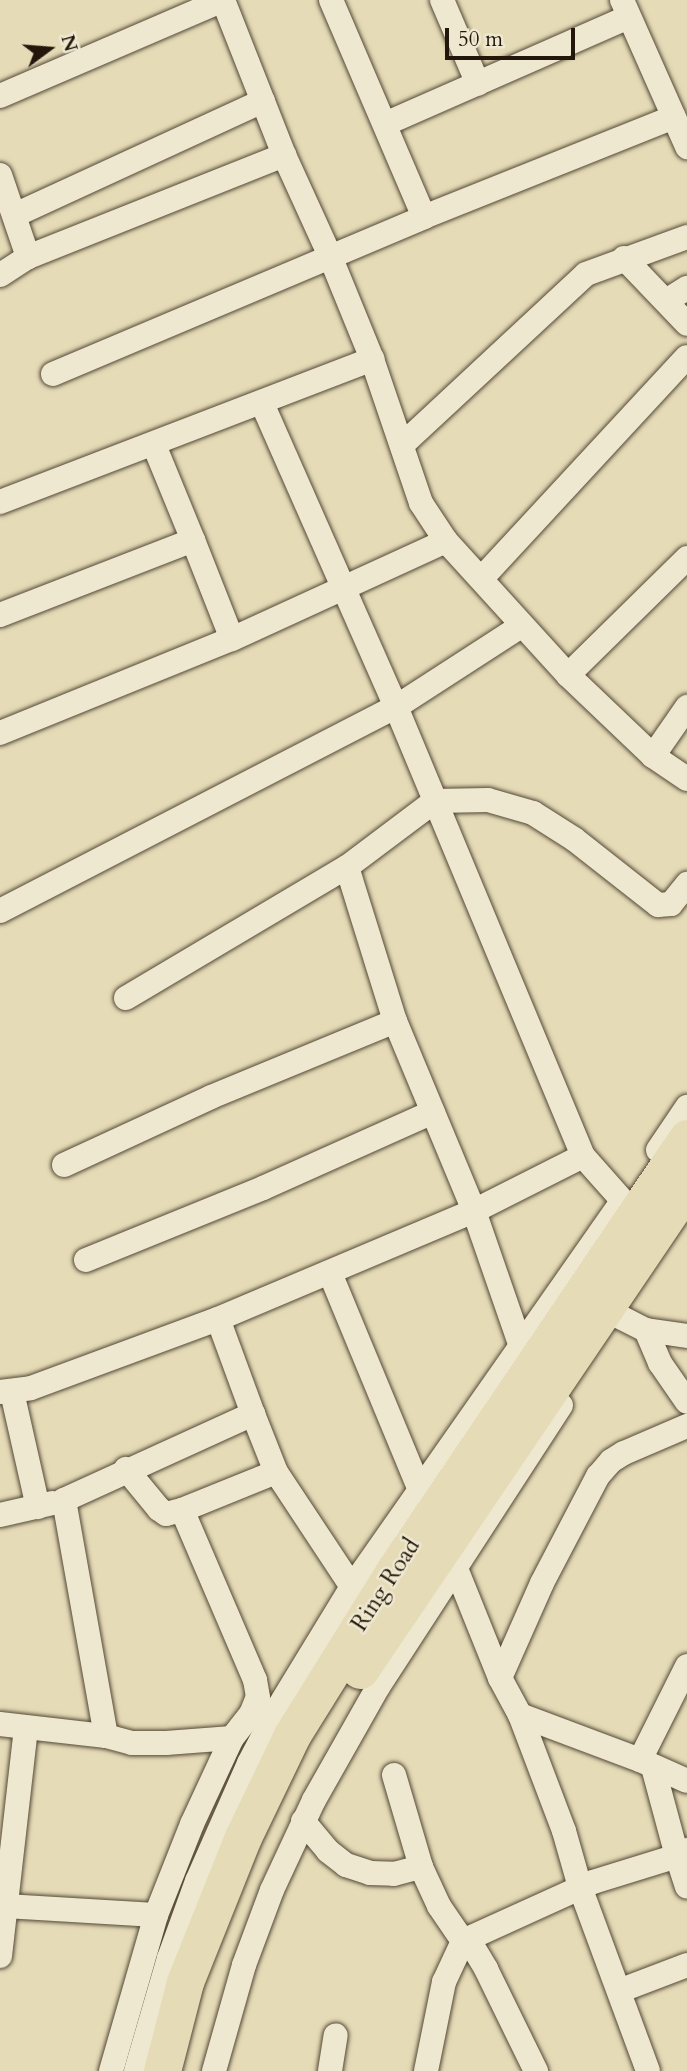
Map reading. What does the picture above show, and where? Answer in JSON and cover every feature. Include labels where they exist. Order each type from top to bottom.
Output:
[{"type":"highway","name":"Ring Road","points":[[162,2071],[185,1982],[243,1837],[292,1735],[394,1571],[687,1138]]},
{"type":"highway","name":"Ring Road","points":[[188,2071],[208,1993],[267,1836],[337,1703],[687,1187]]},
{"type":"street","points":[[0,96],[223,0],[284,155],[330,256],[372,359],[402,445],[414,489],[446,541],[482,578],[521,626],[653,756],[687,779]]},
{"type":"street","points":[[331,0],[424,217]]},
{"type":"street","points":[[442,0],[478,84]]},
{"type":"street","points":[[385,124],[478,84],[626,8],[687,147]]},
{"type":"street","points":[[15,215],[262,101]]},
{"type":"street","points":[[53,374],[424,217],[674,117]]},
{"type":"street","points":[[0,275],[28,257],[284,155]]},
{"type":"street","points":[[0,175],[28,257]]},
{"type":"street","points":[[402,445],[586,274],[687,237]]},
{"type":"street","points":[[624,258],[687,324]]},
{"type":"street","points":[[666,301],[687,288]]},
{"type":"street","points":[[482,578],[687,357]]},
{"type":"street","points":[[0,502],[372,359]]},
{"type":"street","points":[[262,403],[396,708],[583,1156],[623,1201]]},
{"type":"street","points":[[154,445],[232,639]]},
{"type":"street","points":[[0,615],[193,540]]},
{"type":"street","points":[[0,733],[232,639],[446,541]]},
{"type":"street","points":[[568,675],[687,558]]},
{"type":"street","points":[[0,911],[396,708],[521,626]]},
{"type":"street","points":[[653,756],[687,707]]},
{"type":"street","points":[[126,998],[347,867],[435,801],[488,800],[533,813],[574,839],[658,905],[671,904],[687,884]]},
{"type":"street","points":[[347,867],[396,1021],[474,1211],[521,1347]]},
{"type":"street","points":[[64,1166],[211,1097],[396,1021]]},
{"type":"street","points":[[136,2071],[169,1958],[220,1824],[278,1707],[352,1587],[687,1107]]},
{"type":"street","points":[[86,1260],[263,1188],[433,1112]]},
{"type":"street","points":[[38,1507],[6,1392],[31,1388],[218,1319],[474,1211],[583,1156]]},
{"type":"street","points":[[214,2071],[244,1965],[272,1890],[303,1821],[378,1687],[455,1566],[687,1217]]},
{"type":"street","points":[[330,1273],[420,1490]]},
{"type":"street","points":[[620,1317],[646,1330],[687,1336]]},
{"type":"street","points":[[218,1319],[276,1472],[352,1587]]},
{"type":"street","points":[[646,1330],[660,1363],[687,1402]]},
{"type":"street","points":[[0,1515],[64,1500],[127,1469],[253,1414]]},
{"type":"street","points":[[500,1678],[542,1583],[598,1476],[611,1461],[624,1453],[687,1426]]},
{"type":"street","points":[[127,1469],[166,1514],[276,1472]]},
{"type":"street","points":[[64,1500],[106,1735]]},
{"type":"street","points":[[111,2071],[156,1915],[192,1824],[232,1738],[251,1714],[258,1697],[255,1680],[182,1510]]},
{"type":"street","points":[[455,1566],[500,1678],[520,1715],[564,1831],[580,1887],[648,2071]]},
{"type":"street","points":[[687,1666],[647,1764],[682,1853],[687,1886]]},
{"type":"street","points":[[520,1715],[687,1782]]},
{"type":"street","points":[[0,1724],[106,1735],[132,1743],[232,1738]]},
{"type":"street","points":[[0,1956],[26,1727]]},
{"type":"street","points":[[394,1775],[421,1867],[439,1906],[463,1941],[473,1947],[486,1969],[536,2071]]},
{"type":"street","points":[[303,1821],[328,1852],[346,1865],[370,1873],[394,1874],[421,1867]]},
{"type":"street","points":[[426,2071],[444,1982],[463,1941],[580,1887],[682,1853]]},
{"type":"street","points":[[3,1914],[156,1915]]},
{"type":"street","points":[[619,1991],[687,1965]]},
{"type":"street","points":[[330,2071],[336,2035]]}]
